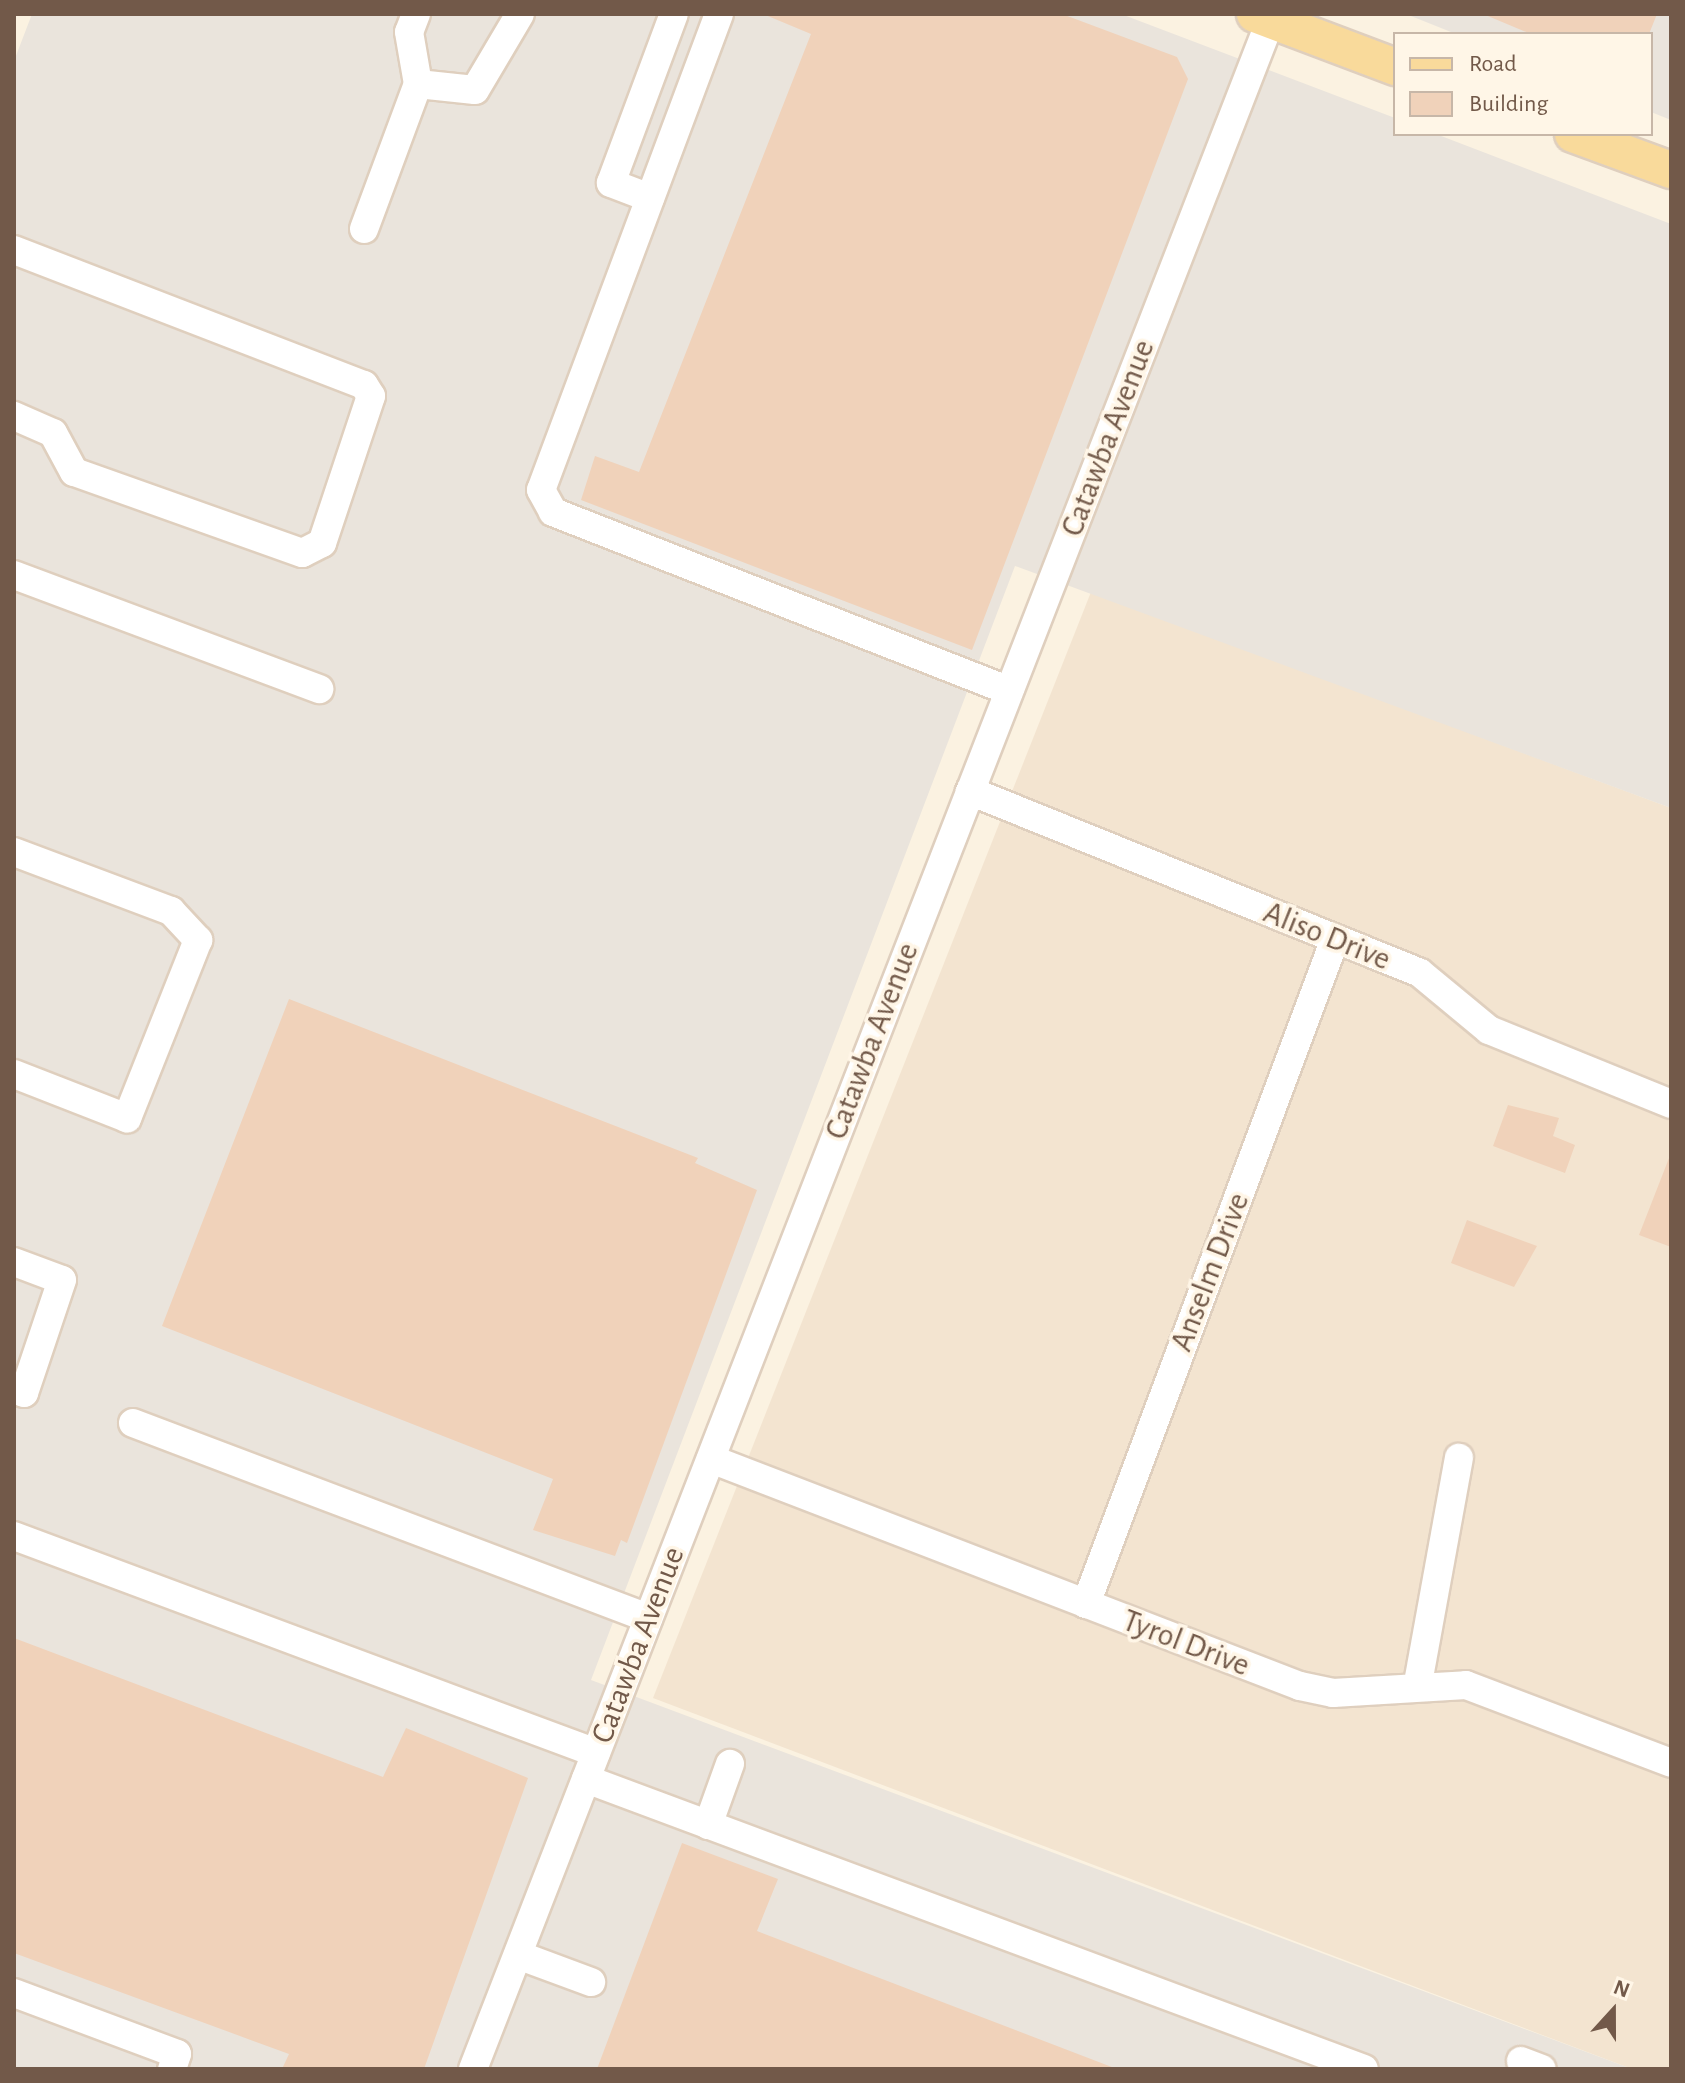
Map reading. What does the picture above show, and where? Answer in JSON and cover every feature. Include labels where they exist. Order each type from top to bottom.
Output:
[{"type":"main road","points":[[1266,16],[1393,66]]},
{"type":"main road","points":[[1578,136],[1671,170]]},
{"type":"street","points":[[364,229],[418,84],[409,32],[416,14]]},
{"type":"street","points":[[418,84],[475,90],[520,14]]},
{"type":"street","points":[[650,198],[611,183],[674,14]]},
{"type":"street","points":[[687,14],[717,19],[541,490],[553,512],[1009,691]]},
{"type":"street","name":"Catawba Avenue","points":[[473,2069],[1009,691],[1266,16]]},
{"type":"street","points":[[14,250],[364,385],[371,396],[322,543],[302,553],[74,472],[53,433],[14,416]]},
{"type":"street","points":[[14,575],[319,689]]},
{"type":"street","name":"Aliso Drive","points":[[970,791],[1420,973],[1489,1030],[1671,1104]]},
{"type":"street","points":[[14,852],[171,911],[198,940],[127,1118],[14,1074]]},
{"type":"street","name":"Anselm Drive","points":[[1086,1604],[1335,939]]},
{"type":"street","points":[[14,1262],[62,1280],[24,1393],[14,1389]]},
{"type":"street","points":[[133,1423],[648,1618]]},
{"type":"street","points":[[1418,1683],[1459,1458]]},
{"type":"street","name":"Tyrol Drive","points":[[711,1459],[1300,1686],[1333,1693],[1418,1683],[1466,1685],[1671,1763]]},
{"type":"street","points":[[14,1536],[591,1766],[708,1825],[1364,2069]]},
{"type":"street","points":[[708,1825],[730,1764]]},
{"type":"street","points":[[518,1955],[591,1982]]},
{"type":"street","points":[[14,1993],[177,2054],[172,2069]]},
{"type":"shaded area","points":[[32,14],[1121,14],[1393,117],[1393,136],[1441,136],[1671,224],[1671,808],[1015,566],[591,1680],[1632,2069],[14,2069],[14,61]]},
{"type":"shaded area","points":[[1406,14],[1671,14],[1671,120],[1653,113],[1653,32],[1451,32]]},
{"type":"shaded area","points":[[1091,592],[1671,808],[1671,2069],[1632,2069],[653,1698]]},
{"type":"building","points":[[763,14],[1062,14],[1177,57],[1188,79],[972,650],[581,500],[595,456],[639,472],[811,34]]},
{"type":"building","points":[[1483,14],[1657,14],[1650,32],[1526,32]]},
{"type":"building","points":[[289,999],[698,1158],[695,1163],[757,1190],[627,1543],[621,1540],[615,1556],[533,1530],[553,1479],[162,1326]]},
{"type":"building","points":[[1508,1105],[1559,1118],[1553,1136],[1575,1145],[1565,1173],[1493,1146]]},
{"type":"building","points":[[1671,1153],[1671,1247],[1639,1235]]},
{"type":"building","points":[[1467,1220],[1537,1246],[1514,1287],[1451,1263]]},
{"type":"building","points":[[14,1638],[383,1777],[406,1728],[528,1778],[424,2069],[282,2069],[289,2054],[14,1953]]},
{"type":"building","points":[[682,1843],[778,1879],[757,1931],[1117,2069],[597,2069]]}]
